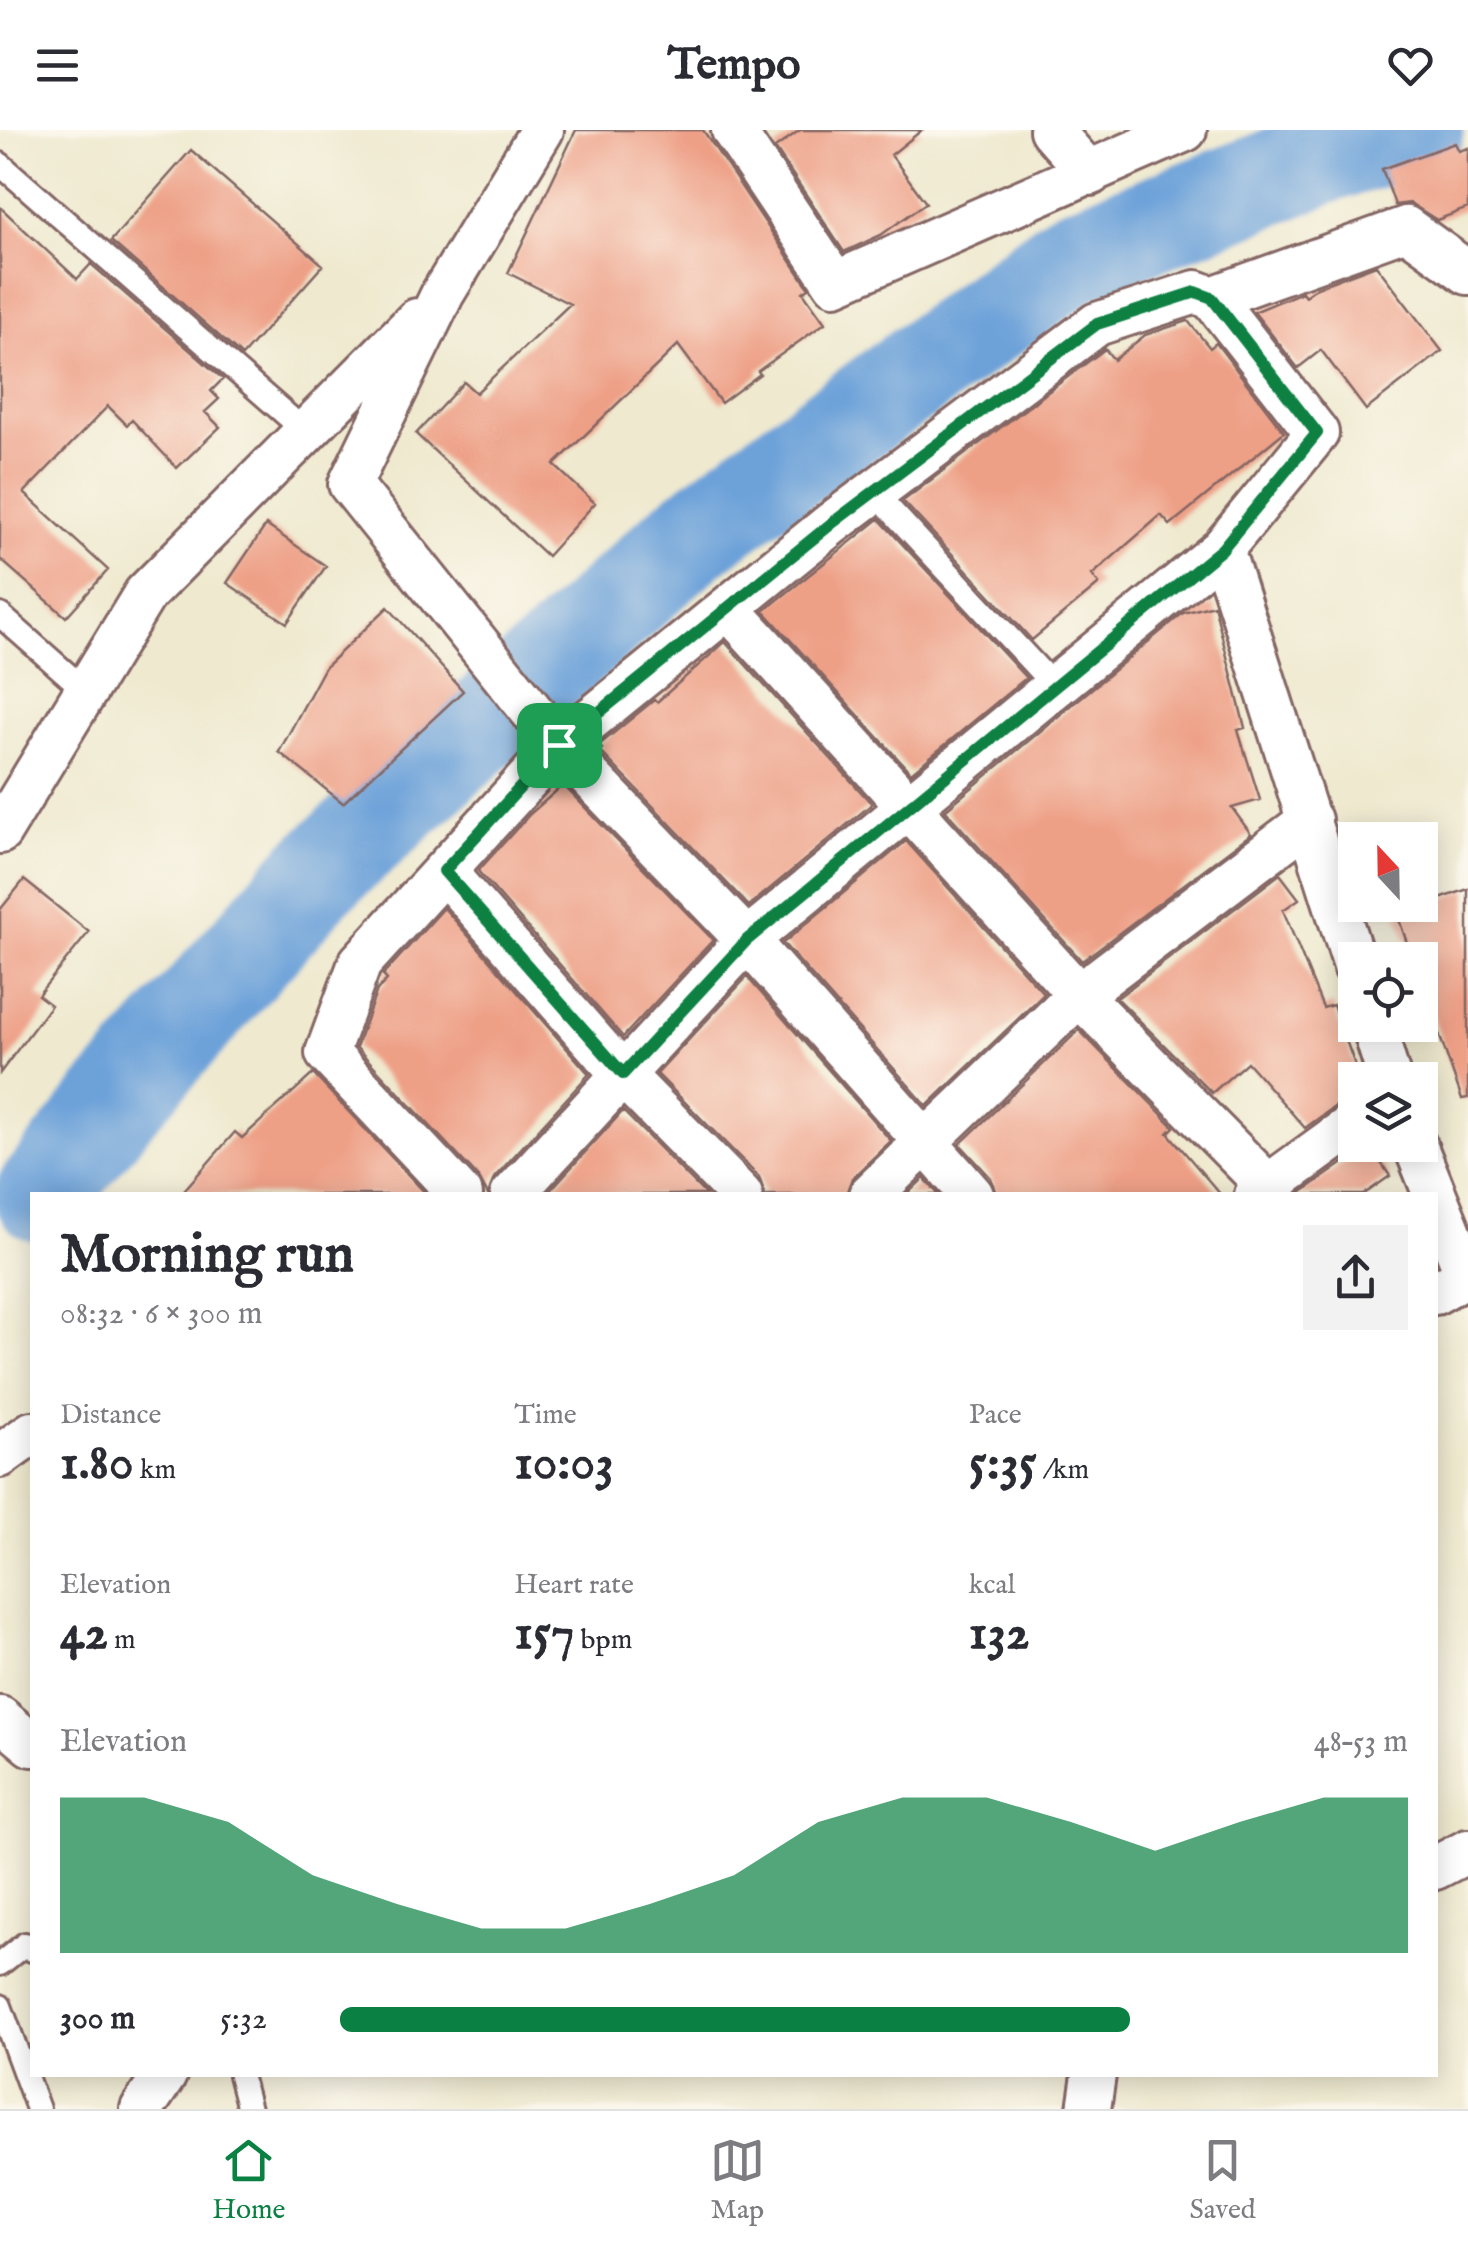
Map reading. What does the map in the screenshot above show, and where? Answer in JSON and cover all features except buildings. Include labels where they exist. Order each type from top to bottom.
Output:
[{"type":"street","points":[[542,130],[443,293],[350,484],[559,745],[747,940],[969,1192]]},
{"type":"street","points":[[733,130],[834,283],[1186,130]]},
{"type":"street","points":[[1051,130],[1090,174]]},
{"type":"street","points":[[1212,298],[1406,228],[1468,273]]},
{"type":"street","points":[[457,1192],[327,1053],[360,963],[559,745],[874,492],[1097,324],[1196,292],[1212,298],[1317,433],[1222,549],[747,940],[515,1192]]},
{"type":"street","points":[[0,832],[145,594],[443,293]]},
{"type":"street","points":[[1222,549],[1348,942]]},
{"type":"street","points":[[728,608],[1261,1190],[1338,1135]]},
{"type":"street","points":[[873,1192],[1079,995],[1310,820]]},
{"type":"street","points":[[444,871],[623,1074],[739,1192]]},
{"type":"street","points":[[1422,1162],[1434,1192]]},
{"type":"street","points":[[1438,1201],[1468,1275],[1438,1290]]},
{"type":"street","points":[[0,1456],[30,1434]]},
{"type":"street","points":[[0,1718],[30,1743]]},
{"type":"street","points":[[1438,1866],[1468,1851]]},
{"type":"street","points":[[142,2109],[164,2077]]},
{"type":"street","points":[[1089,2109],[1094,2077]]},
{"type":"lane","points":[[0,164],[306,432]]},
{"type":"lane","points":[[874,492],[1054,686]]},
{"type":"lane","points":[[0,615],[86,692]]},
{"type":"lane","points":[[0,1964],[25,1944],[30,1948]]},
{"type":"lane","points":[[0,2006],[38,2109]]},
{"type":"lane","points":[[241,2077],[249,2109]]},
{"type":"waterway","points":[[44,1192],[118,1100],[313,879],[688,539],[1074,255],[1330,154],[1416,130]]},
{"type":"route","points":[[1196,292],[1205,294],[1317,433],[1222,549],[747,940],[623,1074],[444,871],[559,745],[831,524],[1097,324],[1196,292]]}]
